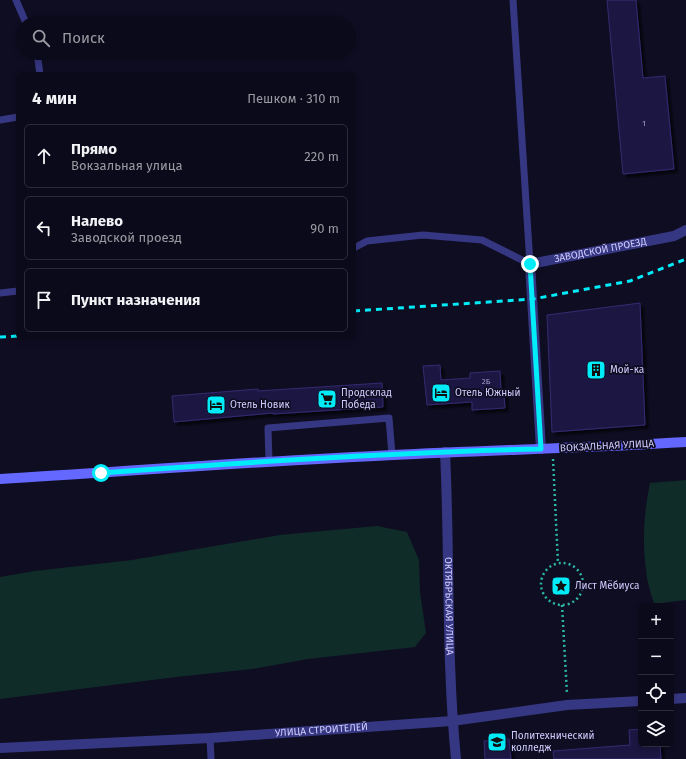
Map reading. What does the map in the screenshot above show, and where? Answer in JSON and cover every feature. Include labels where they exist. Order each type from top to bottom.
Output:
[{"type":"main road","name":"ВОКЗАЛЬНАЯ УЛИЦА","points":[[0,479],[269,461],[686,442]]},
{"type":"street","name":"ЗАВОДСКОЙ ПРОЕЗД","points":[[530,264],[674,236],[686,230]]},
{"type":"street","points":[[530,264],[541,449]]},
{"type":"street","name":"ОКТЯБРЬСКАЯ УЛИЦА","points":[[444,452],[447,497],[452,721],[456,759]]},
{"type":"street","points":[[674,699],[686,698]]},
{"type":"street","name":"УЛИЦА СТРОИТЕЛЕЙ","points":[[0,748],[210,738],[452,721],[567,705],[638,701]]},
{"type":"lane","points":[[16,0],[23,16]]},
{"type":"lane","points":[[513,0],[530,264]]},
{"type":"lane","points":[[38,60],[40,72]]},
{"type":"lane","points":[[0,120],[16,118]]},
{"type":"lane","points":[[356,247],[367,241],[423,235],[482,240],[530,264]]},
{"type":"lane","points":[[0,293],[16,291]]},
{"type":"lane","points":[[269,461],[268,428],[390,418],[392,455]]},
{"type":"lane","points":[[210,738],[212,759]]},
{"type":"path","points":[[552,449],[558,563]]},
{"type":"path","points":[[558,563],[565,563],[577,569],[581,575],[582,581],[580,595],[575,600],[562,605],[549,601],[544,596],[541,583],[542,576],[546,570],[552,565],[558,563]]},
{"type":"path","points":[[562,605],[567,705]]},
{"type":"green space","points":[[686,480],[686,600],[654,603],[647,579],[644,548],[646,505],[650,483]]},
{"type":"green space","points":[[377,526],[407,532],[419,560],[420,592],[426,633],[415,647],[308,659],[252,669],[0,699],[0,577],[35,571],[132,560],[280,535]]},
{"type":"building","points":[[607,0],[636,0],[643,78],[665,76],[674,169],[623,174]]},
{"type":"building","name":"Мой-ка","points":[[640,303],[645,425],[552,432],[547,315]]},
{"type":"building","points":[[440,365],[441,380],[470,378],[470,373],[500,371],[501,389],[504,393],[505,408],[472,410],[472,402],[427,405],[423,366]]},
{"type":"building","points":[[382,383],[383,407],[273,413],[174,422],[172,396],[258,389],[258,391]]},
{"type":"building","name":"Политехнический колледж","points":[[638,729],[638,747],[660,747],[661,759],[554,759],[553,751],[630,745],[629,730]]},
{"type":"building","points":[[509,739],[511,759],[485,759],[484,741]]},
{"type":"railway","points":[[356,311],[533,299],[630,281],[686,259]]},
{"type":"railway","points":[[0,337],[16,336]]},
{"type":"place","name":"Мой-ка","points":[[596,370]]},
{"type":"place","name":"Отель Южный","points":[[441,393]]},
{"type":"place","name":"Продсклад Победа","points":[[327,399]]},
{"type":"place","name":"Отель Новик","points":[[216,405]]},
{"type":"place","name":"Лист Мёбиуса","points":[[561,586]]},
{"type":"place","name":"Политехнический колледж","points":[[497,742]]},
{"type":"route","points":[[101,473],[254,462],[486,450],[541,449],[530,264]]}]
